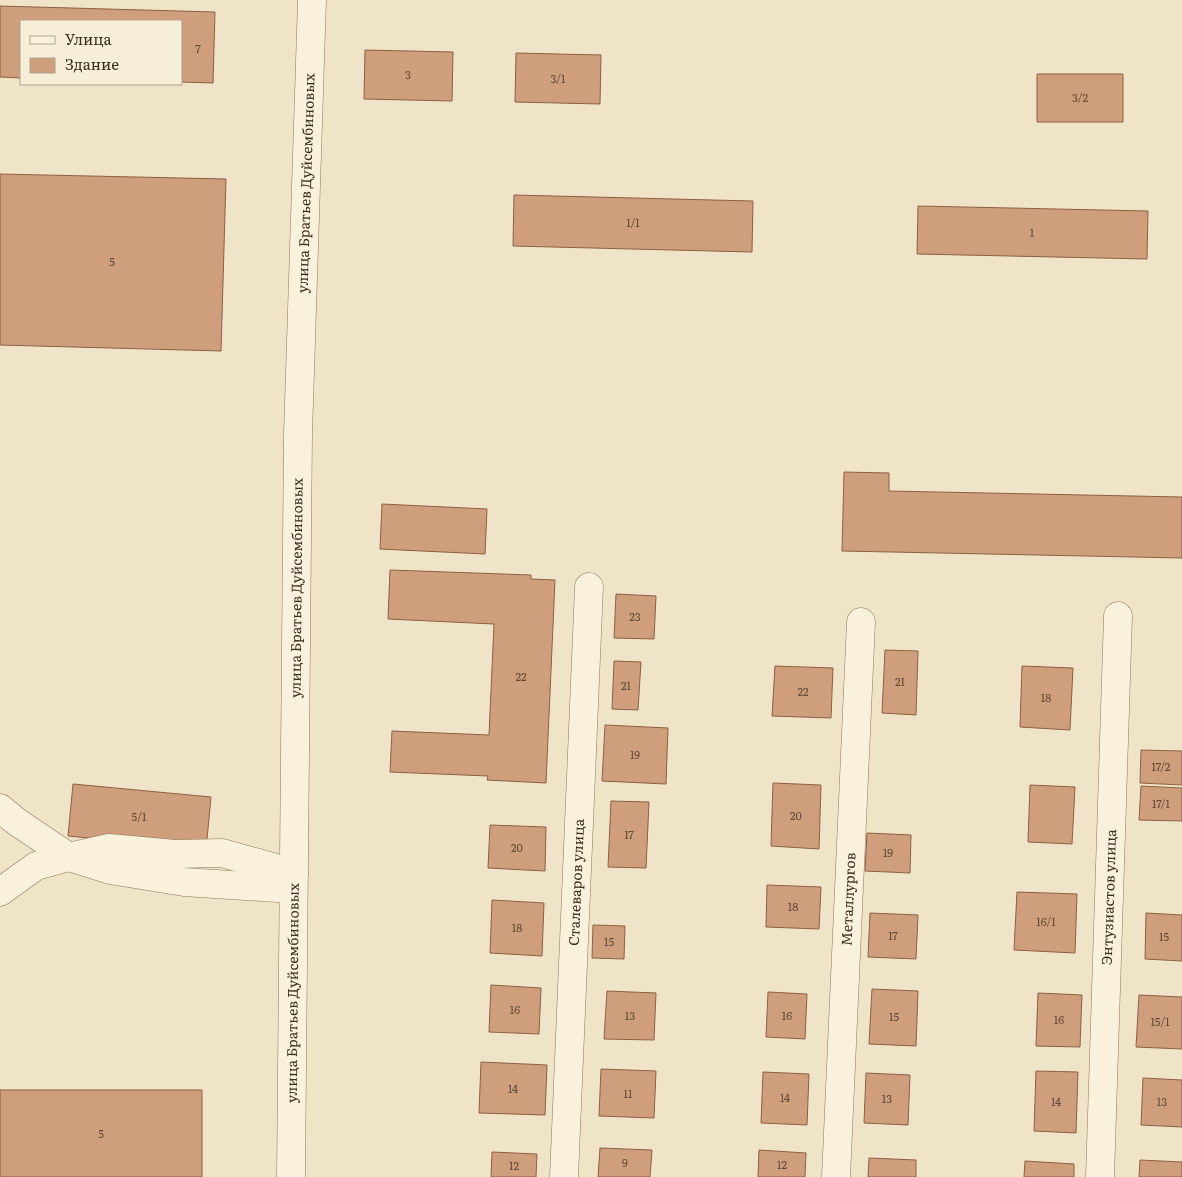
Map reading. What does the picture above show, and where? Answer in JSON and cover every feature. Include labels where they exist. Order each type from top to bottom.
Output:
[{"type":"street","name":"улица Братьев Дуйсембиновых","points":[[291,1177],[298,434],[312,0]]},
{"type":"street","name":"Сталеваров улица","points":[[564,1177],[588,587]]},
{"type":"street","name":"Энтузиастов улица","points":[[1100,1177],[1118,616]]},
{"type":"street","name":"Металлургов","points":[[836,1177],[861,622]]},
{"type":"street","points":[[0,808],[17,822],[69,857]]},
{"type":"street","points":[[0,892],[36,866],[109,848],[175,854],[222,853],[294,881]]},
{"type":"building","points":[[0,6],[215,12],[213,83],[182,82],[182,20],[20,20],[20,78],[0,77]]},
{"type":"building","points":[[365,50],[453,52],[452,101],[364,99]]},
{"type":"building","points":[[516,53],[601,55],[600,104],[515,102]]},
{"type":"building","points":[[1037,74],[1123,74],[1123,122],[1037,122]]},
{"type":"building","points":[[0,174],[226,179],[221,351],[0,345]]},
{"type":"building","points":[[514,195],[753,201],[752,252],[513,246]]},
{"type":"building","points":[[918,206],[1148,211],[1147,259],[917,254]]},
{"type":"building","points":[[844,472],[889,473],[889,491],[1182,497],[1182,558],[842,551]]},
{"type":"building","points":[[382,504],[487,509],[485,554],[380,549]]},
{"type":"building","points":[[390,570],[531,575],[531,579],[555,580],[546,783],[487,780],[488,776],[390,772],[392,731],[489,735],[494,624],[388,619]]},
{"type":"building","points":[[616,594],[656,596],[654,639],[614,638]]},
{"type":"building","points":[[885,650],[918,651],[916,715],[882,713]]},
{"type":"building","points":[[614,661],[641,662],[638,710],[612,709]]},
{"type":"building","points":[[775,666],[833,668],[831,718],[772,716]]},
{"type":"building","points":[[1022,666],[1073,668],[1070,730],[1020,727]]},
{"type":"building","points":[[605,725],[668,728],[666,784],[602,781]]},
{"type":"building","points":[[1141,750],[1182,751],[1182,785],[1140,783]]},
{"type":"building","points":[[773,783],[821,785],[819,849],[771,846]]},
{"type":"building","points":[[73,784],[211,797],[206,850],[68,836]]},
{"type":"building","points":[[1030,785],[1075,787],[1072,844],[1028,842]]},
{"type":"building","points":[[1141,786],[1182,788],[1182,821],[1139,820]]},
{"type":"building","points":[[611,801],[649,802],[646,868],[608,867]]},
{"type":"building","points":[[490,825],[546,827],[545,871],[488,868]]},
{"type":"building","points":[[867,833],[911,835],[910,873],[865,871]]},
{"type":"building","points":[[767,885],[821,887],[819,929],[766,927]]},
{"type":"building","points":[[1017,892],[1077,894],[1075,953],[1014,950]]},
{"type":"building","points":[[492,900],[544,903],[542,956],[490,953]]},
{"type":"building","points":[[870,913],[918,915],[916,959],[868,957]]},
{"type":"building","points":[[1146,913],[1182,915],[1182,961],[1145,959]]},
{"type":"building","points":[[593,925],[625,926],[624,959],[592,958]]},
{"type":"building","points":[[491,985],[541,988],[539,1034],[489,1032]]},
{"type":"building","points":[[872,989],[918,991],[916,1046],[869,1044]]},
{"type":"building","points":[[607,991],[656,993],[654,1040],[604,1039]]},
{"type":"building","points":[[768,992],[807,994],[805,1039],[766,1037]]},
{"type":"building","points":[[1038,993],[1082,995],[1080,1047],[1036,1046]]},
{"type":"building","points":[[1139,995],[1182,997],[1182,1049],[1136,1047]]},
{"type":"building","points":[[481,1062],[547,1065],[545,1115],[479,1113]]},
{"type":"building","points":[[601,1069],[656,1071],[654,1118],[599,1116]]},
{"type":"building","points":[[1036,1071],[1078,1072],[1076,1133],[1034,1131]]},
{"type":"building","points":[[763,1072],[809,1074],[807,1125],[761,1123]]},
{"type":"building","points":[[866,1073],[910,1075],[908,1125],[864,1123]]},
{"type":"building","points":[[1143,1078],[1182,1080],[1182,1127],[1141,1125]]},
{"type":"building","points":[[0,1090],[202,1090],[202,1177],[0,1177]]},
{"type":"building","points":[[600,1148],[652,1150],[650,1177],[598,1177]]},
{"type":"building","points":[[759,1150],[806,1153],[805,1177],[758,1177]]},
{"type":"building","points":[[492,1152],[537,1154],[536,1177],[491,1177]]},
{"type":"building","points":[[869,1158],[916,1160],[916,1177],[868,1177]]},
{"type":"building","points":[[1140,1160],[1182,1162],[1182,1177],[1139,1177]]},
{"type":"building","points":[[1025,1161],[1074,1164],[1074,1177],[1024,1177]]}]
